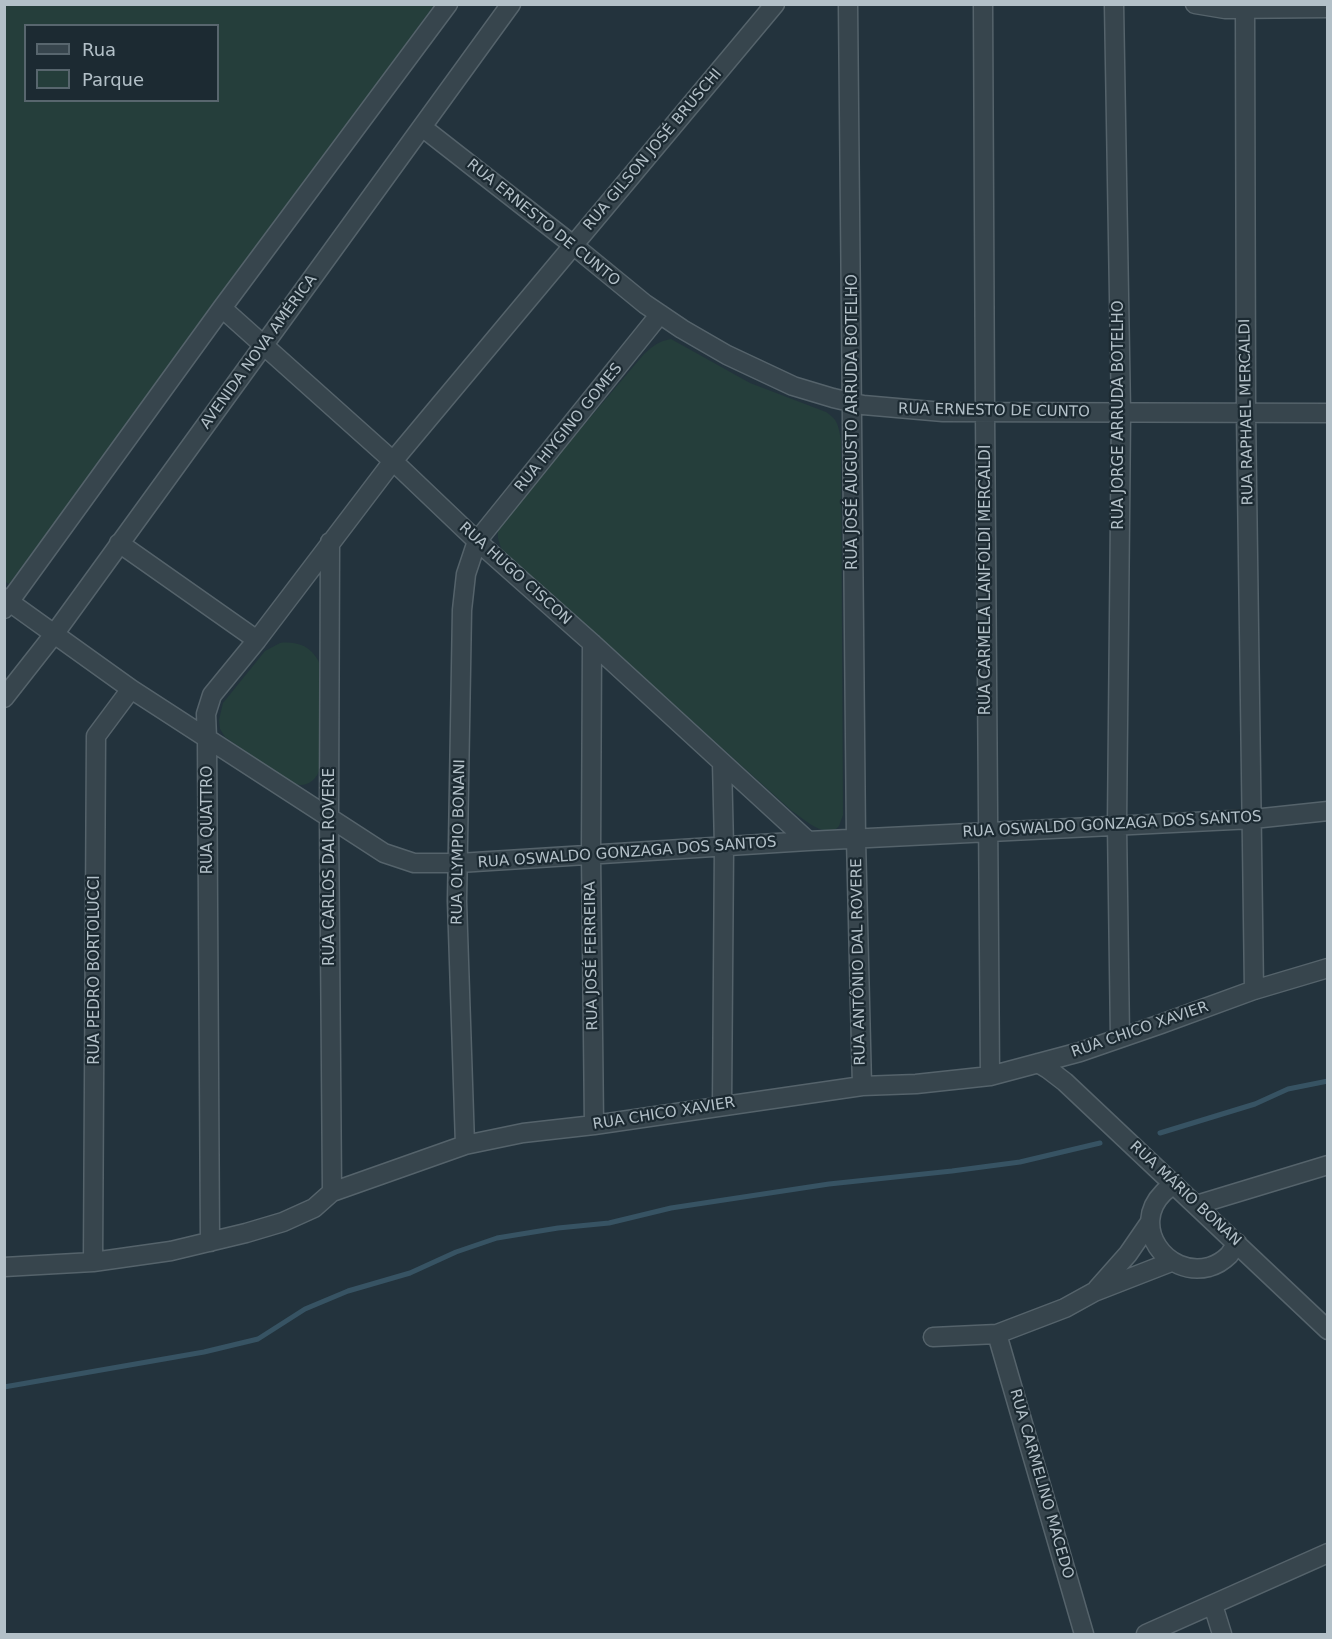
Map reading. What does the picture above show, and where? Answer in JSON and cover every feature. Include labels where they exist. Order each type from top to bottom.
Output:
[{"type":"street","points":[[6,603],[448,4]]},
{"type":"street","name":"AVENIDA NOVA AMÉRICA","points":[[4,698],[55,633],[265,346],[511,4]]},
{"type":"street","name":"RUA GILSON JOSÉ BRUSCHI","points":[[393,461],[775,4]]},
{"type":"street","name":"RUA JOSÉ AUGUSTO ARRUDA BOTELHO","points":[[848,4],[856,839]]},
{"type":"street","name":"RUA CARMELA LANFOLDI MERCALDI","points":[[983,4],[990,1076]]},
{"type":"street","name":"RUA JORGE ARRUDA BOTELHO","points":[[1114,4],[1121,413],[1117,825],[1120,1038]]},
{"type":"street","points":[[1196,4],[1225,9],[1245,7],[1328,8]]},
{"type":"street","name":"RUA RAPHAEL MERCALDI","points":[[1245,7],[1246,413],[1254,990]]},
{"type":"street","name":"RUA ERNESTO DE CUNTO","points":[[422,127],[645,304],[709,344],[793,386],[853,403],[903,410],[984,413],[1328,413]]},
{"type":"street","name":"RUA HUGO CISCON","points":[[222,308],[393,461],[477,541],[808,841]]},
{"type":"street","name":"RUA HIYGINO GOMES","points":[[477,541],[660,314]]},
{"type":"street","name":"RUA QUATTRO","points":[[210,1242],[206,714],[212,695],[257,640],[393,461]]},
{"type":"street","name":"RUA OLYMPIO BONANI","points":[[465,1144],[457,901],[462,610],[466,574],[477,541]]},
{"type":"street","name":"RUA CARLOS DAL ROVERE","points":[[330,542],[329,817],[332,1192]]},
{"type":"street","points":[[119,543],[257,640]]},
{"type":"street","name":"RUA OSWALDO GONZAGA DOS SANTOS","points":[[6,603],[55,633],[131,689],[384,853],[414,863],[459,863],[808,841],[1253,819],[1328,811]]},
{"type":"street","name":"RUA JOSÉ FERREIRA","points":[[592,643],[591,855],[594,1125]]},
{"type":"street","name":"RUA PEDRO BORTOLUCCI","points":[[93,1262],[96,736],[131,689]]},
{"type":"street","points":[[722,762],[723,1105]]},
{"type":"street","name":"RUA ANTÔNIO DAL ROVERE","points":[[856,839],[862,1086]]},
{"type":"street","name":"RUA CHICO XAVIER","points":[[4,1267],[93,1262],[171,1251],[246,1233],[283,1222],[314,1208],[332,1192],[465,1144],[522,1133],[594,1125],[862,1086],[916,1084],[990,1076],[1080,1052],[1254,990],[1328,968]]},
{"type":"street","name":"RUA MÁRIO BONAN","points":[[1038,1063],[1065,1082],[1328,1330]]},
{"type":"street","points":[[1196,1205],[1328,1165]]},
{"type":"street","points":[[1174,1184],[1162,1194],[1153,1207],[1150,1222],[1152,1237],[1159,1251],[1171,1262],[1185,1268],[1200,1269],[1215,1265],[1228,1256],[1237,1243]]},
{"type":"street","points":[[1094,1292],[1128,1254],[1150,1222]]},
{"type":"street","points":[[933,1337],[997,1334],[1065,1308],[1094,1292],[1171,1262]]},
{"type":"street","name":"RUA CARMELINO MACEDO","points":[[997,1334],[1084,1635]]},
{"type":"street","points":[[1146,1635],[1328,1553]]},
{"type":"street","points":[[1213,1605],[1222,1635]]},
{"type":"green space","points":[[4,5],[434,5],[249,260],[9,584],[4,581]]},
{"type":"green space","points":[[671,339],[750,383],[826,412],[838,426],[841,439],[843,815],[839,826],[834,831],[817,828],[792,811],[502,550],[499,543],[500,524],[644,354],[656,344]]},
{"type":"green space","points":[[280,643],[297,644],[310,650],[319,662],[324,679],[320,768],[315,778],[304,785],[289,782],[225,737],[220,729],[219,720],[223,703],[265,651]]},
{"type":"waterway","points":[[1160,1133],[1255,1104],[1288,1089],[1328,1081]]},
{"type":"waterway","points":[[4,1387],[204,1352],[258,1339],[305,1309],[348,1291],[410,1273],[456,1252],[497,1238],[558,1228],[609,1223],[671,1208],[829,1184],[1020,1162],[1100,1143]]}]
